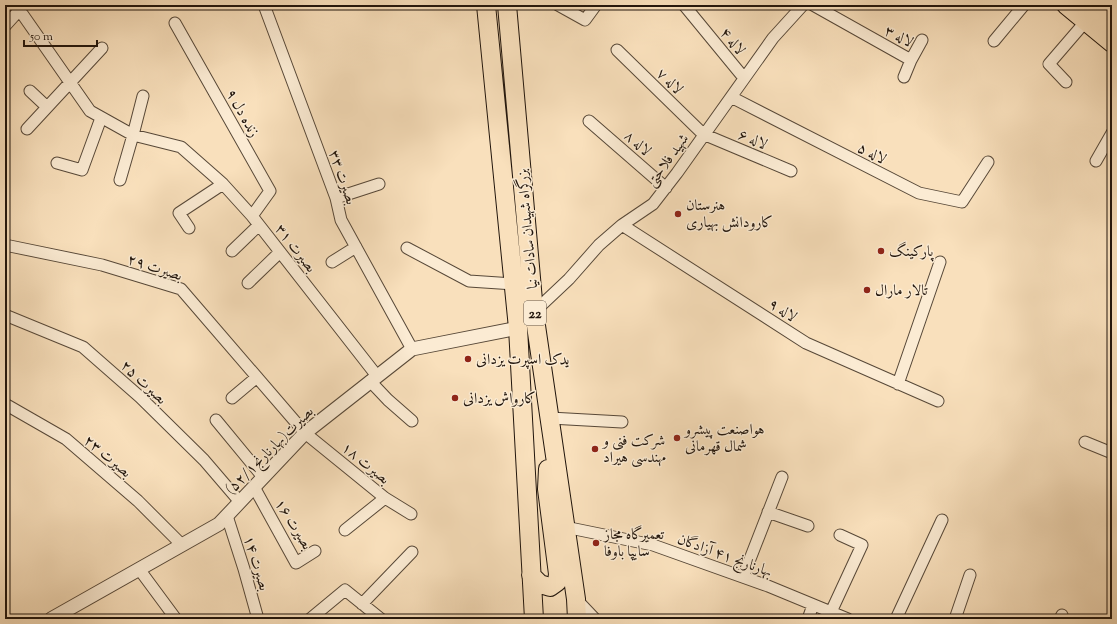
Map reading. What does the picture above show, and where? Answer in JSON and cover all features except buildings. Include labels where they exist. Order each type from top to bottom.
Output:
[{"type":"highway","name":"بزرگراه شهیدان سادات نیا","points":[[486,5],[518,328],[534,619]]},
{"type":"highway","name":"بزرگراه شهیدان سادات نیا","points":[[507,5],[534,312],[576,598],[577,619]]},
{"type":"highway","points":[[1066,5],[1100,15],[1112,43]]},
{"type":"highway","points":[[531,575],[540,584],[550,587],[557,582],[558,574],[547,489],[550,418]]},
{"type":"street","name":"بصیرت ۳۳","points":[[264,5],[336,198],[341,220],[412,349]]},
{"type":"street","points":[[558,5],[584,20],[596,5]]},
{"type":"street","name":"لاله ۴","points":[[684,5],[744,78]]},
{"type":"street","name":"شهید فلاحتی","points":[[534,312],[569,279],[599,245],[622,225],[653,204],[773,38],[803,5]]},
{"type":"street","name":"لاله ۳","points":[[813,5],[911,60],[922,40]]},
{"type":"street","points":[[994,41],[1024,5]]},
{"type":"street","points":[[5,26],[20,7],[90,112],[133,135]]},
{"type":"street","points":[[1066,82],[1049,64],[1100,15]]},
{"type":"street","name":"زنده دل ۹","points":[[174,23],[270,191],[252,216]]},
{"type":"street","points":[[27,129],[102,48]]},
{"type":"street","name":"لاله ۷","points":[[617,50],[703,134]]},
{"type":"street","points":[[904,77],[911,60]]},
{"type":"street","points":[[30,91],[47,107]]},
{"type":"street","points":[[120,180],[143,96]]},
{"type":"street","name":"لاله ۵","points":[[731,97],[920,193],[962,202],[988,162]]},
{"type":"street","points":[[57,163],[82,170],[101,118]]},
{"type":"street","name":"لاله ۸","points":[[589,121],[666,188]]},
{"type":"street","name":"لاله ۶","points":[[703,134],[791,172]]},
{"type":"street","points":[[1096,161],[1112,134]]},
{"type":"street","name":"بصیرت ۳۱","points":[[133,135],[181,147],[223,184],[252,216],[280,252],[388,400],[412,421]]},
{"type":"street","points":[[188,228],[179,213],[223,184]]},
{"type":"street","points":[[336,198],[379,184]]},
{"type":"street","points":[[232,251],[259,225]]},
{"type":"street","name":"لاله ۹","points":[[622,225],[806,343],[938,401]]},
{"type":"street","name":"بصیرت ۲۹","points":[[5,245],[102,265],[182,289],[305,433]]},
{"type":"street","points":[[332,262],[356,246]]},
{"type":"street","points":[[407,248],[469,281],[514,284]]},
{"type":"street","points":[[248,283],[280,252]]},
{"type":"street","points":[[898,384],[940,262]]},
{"type":"street","name":"بصیرت ۲۵","points":[[5,315],[83,347],[140,397],[204,460],[240,502]]},
{"type":"street","name":"بصیرت(بهارنارنج۵۲/۱)","points":[[51,619],[219,524],[305,433],[412,349],[518,328]]},
{"type":"street","points":[[232,398],[257,377]]},
{"type":"street","name":"بصیرت ۲۳","points":[[5,404],[66,439],[138,501],[182,545]]},
{"type":"street","points":[[550,418],[622,422]]},
{"type":"street","points":[[216,420],[263,477]]},
{"type":"street","name":"بصیرت ۱۸","points":[[305,433],[385,498],[411,514]]},
{"type":"street","points":[[1085,442],[1112,453]]},
{"type":"street","points":[[743,577],[782,477]]},
{"type":"street","name":"بصیرت ۱۶","points":[[254,487],[296,563],[315,551]]},
{"type":"street","points":[[345,530],[385,498]]},
{"type":"street","points":[[768,512],[808,526]]},
{"type":"street","name":"بصیرت ۱۴","points":[[226,516],[244,584],[258,619]]},
{"type":"street","points":[[896,619],[942,520]]},
{"type":"street","name":"بهارنارنج ۴۱ آزادگان","points":[[565,527],[653,545],[743,577],[848,619]]},
{"type":"street","points":[[831,612],[862,544],[840,535]]},
{"type":"street","points":[[362,604],[412,552]]},
{"type":"street","points":[[139,569],[176,619]]},
{"type":"street","points":[[955,619],[970,574]]},
{"type":"street","points":[[310,619],[345,590],[381,619]]},
{"type":"street","points":[[576,598],[595,619]]},
{"type":"street","points":[[808,619],[813,605]]},
{"type":"place","name":"هنرستان کارودانش بهیاری","points":[[678,214]]},
{"type":"place","name":"پارکینگ","points":[[881,251]]},
{"type":"place","name":"تالار مارال","points":[[867,290]]},
{"type":"place","name":"یدک اسپرت یزدانی","points":[[468,359]]},
{"type":"place","name":"کارواش یزدانی","points":[[455,398]]},
{"type":"place","name":"هواصنعت پیشرو شمال قهرمانی","points":[[677,438]]},
{"type":"place","name":"شرکت فنی و مهندسی هیراد","points":[[595,449]]},
{"type":"place","name":"تعمیرگاه مجاز سایپا باوفا","points":[[596,543]]}]
